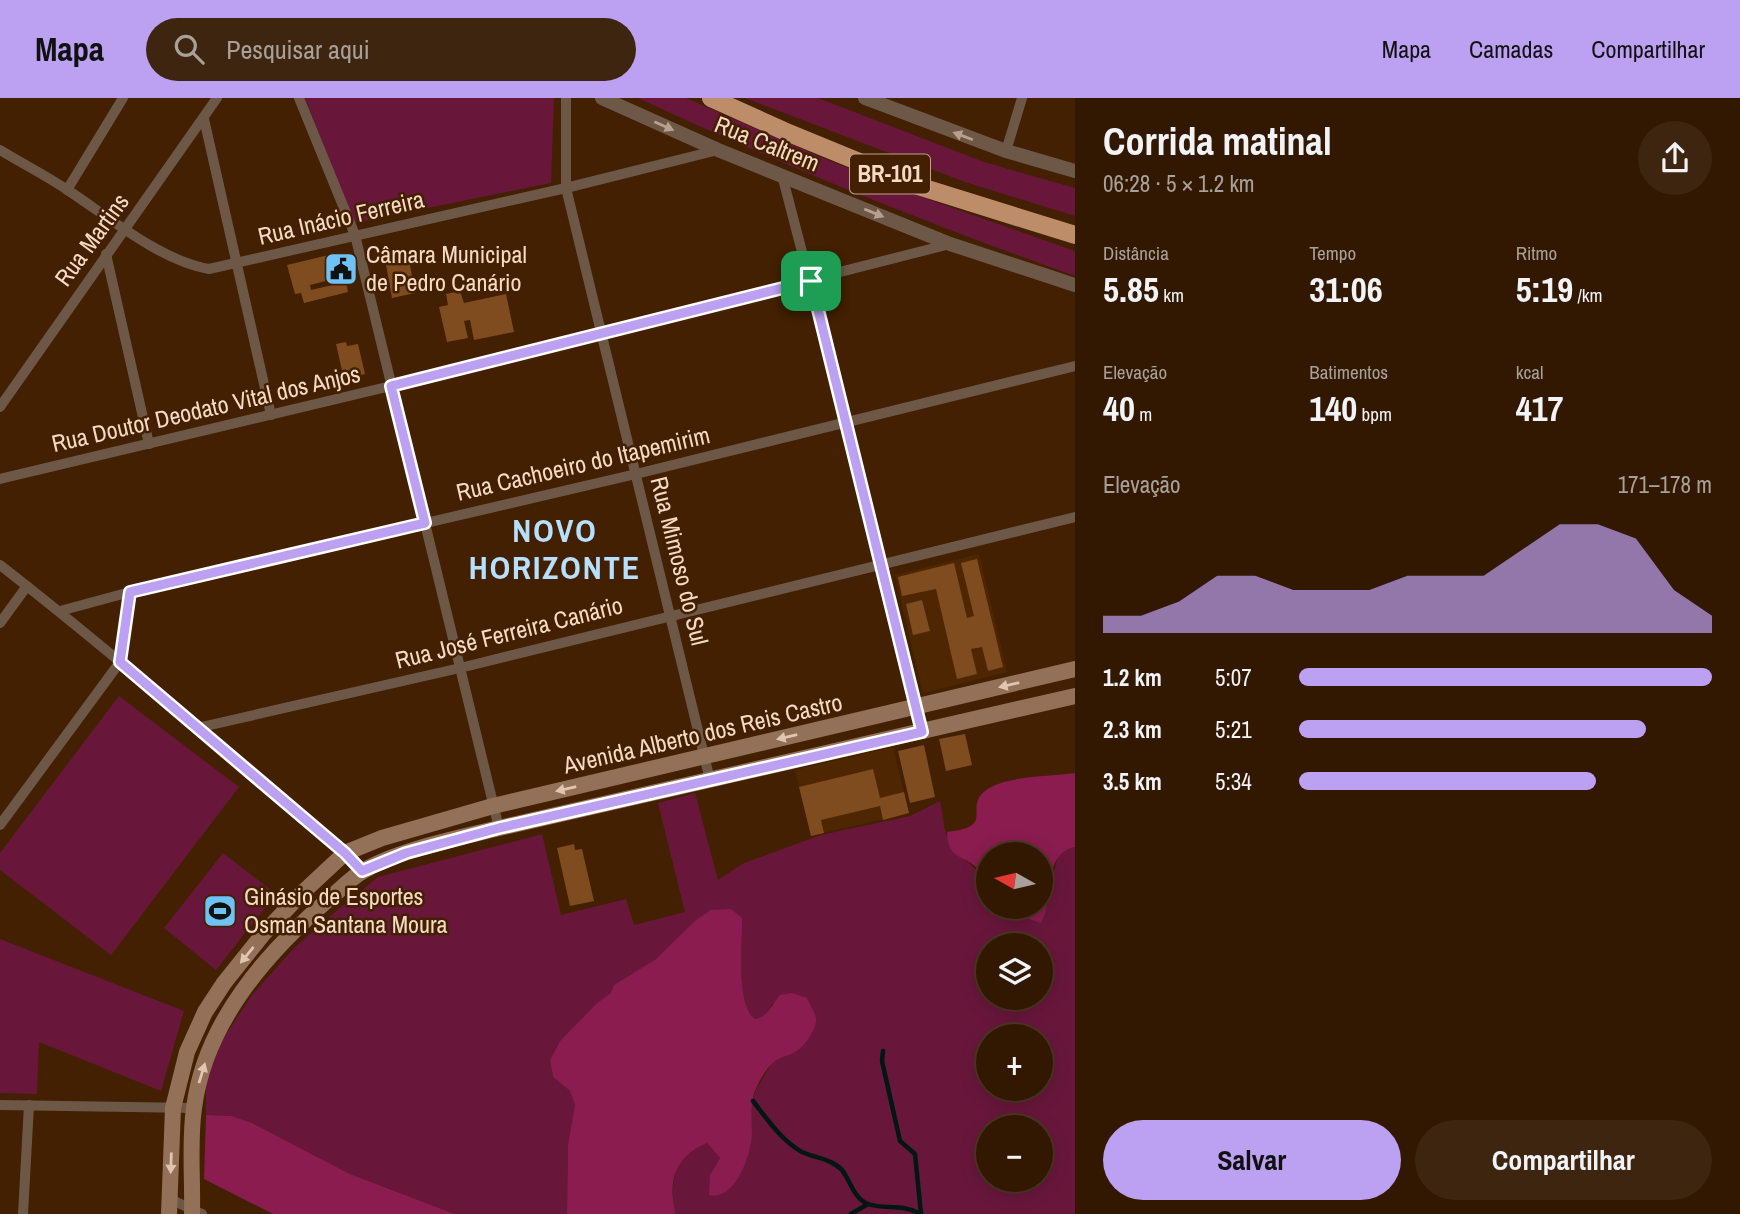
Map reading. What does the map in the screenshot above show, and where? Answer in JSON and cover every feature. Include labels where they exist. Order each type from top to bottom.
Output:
[{"type":"highway","name":"BR-101","points":[[710,98],[918,186],[1075,235]]},
{"type":"main road","name":"Avenida Alberto dos Reis Castro","points":[[345,853],[382,838],[493,806],[1075,669]]},
{"type":"main road","name":"Avenida Alberto dos Reis Castro","points":[[195,1212],[194,1108],[209,1053],[239,996],[258,970],[297,927],[362,871],[406,853],[499,828],[1075,696]]},
{"type":"main road","points":[[170,1207],[173,1108],[187,1052],[205,1012],[264,933],[345,853]]},
{"type":"street","points":[[67,190],[123,98]]},
{"type":"street","name":"Rua Martins","points":[[0,407],[218,98]]},
{"type":"street","points":[[299,98],[355,236],[499,828]]},
{"type":"street","name":"Rua Mimoso do Sul","points":[[566,98],[566,188],[710,780]]},
{"type":"street","name":"Rua Caltrem","points":[[602,98],[718,150],[950,244],[1075,285]]},
{"type":"street","points":[[865,98],[1006,151],[1075,172]]},
{"type":"street","points":[[1006,151],[1022,98]]},
{"type":"street","points":[[204,119],[271,415]]},
{"type":"street","name":"Rua Inácio Ferreira","points":[[0,150],[67,190],[125,230],[189,266],[209,269],[566,188],[718,150]]},
{"type":"street","points":[[782,175],[811,281],[922,732]]},
{"type":"street","name":"Rua Doutor Deodato Vital dos Anjos","points":[[0,479],[391,386],[950,244]]},
{"type":"street","points":[[106,254],[149,444]]},
{"type":"street","name":"Rua Cachoeiro do Itapemirim","points":[[60,611],[1075,366]]},
{"type":"street","name":"Rua José Ferreira Canário","points":[[197,728],[460,668],[1075,517]]},
{"type":"street","points":[[0,565],[60,611],[345,853],[362,871]]},
{"type":"street","points":[[0,623],[27,586]]},
{"type":"street","points":[[0,825],[120,662],[130,592]]},
{"type":"street","points":[[0,1105],[194,1108]]},
{"type":"street","points":[[23,1214],[29,1105]]},
{"type":"street","points":[[170,1207],[195,1212]]},
{"type":"shaded area","points":[[305,98],[554,98],[551,183],[354,223]]},
{"type":"shaded area","points":[[638,98],[686,98],[830,161],[1075,251],[1075,276],[855,192]]},
{"type":"shaded area","points":[[745,98],[818,98],[984,162],[1075,188],[1075,216],[965,182]]},
{"type":"shaded area","points":[[979,554],[1007,672],[923,693],[895,575]]},
{"type":"shaded area","points":[[119,696],[239,787],[111,955],[0,870],[0,853]]},
{"type":"shaded area","points":[[893,747],[909,813],[811,836],[795,770]]},
{"type":"shaded area","points":[[1075,773],[1075,847],[1064,851],[1054,866],[1054,842],[976,842],[976,867],[956,855],[950,847],[947,832],[971,826],[975,821],[979,797],[994,786],[1016,779]]},
{"type":"shaded area","points":[[695,793],[718,880],[744,863],[821,835],[910,816],[940,801],[947,836],[956,850],[976,869],[976,919],[1036,919],[1041,923],[1042,919],[1054,919],[1054,872],[1058,856],[1075,847],[1075,1214],[676,1214],[674,1179],[685,1156],[694,1148],[707,1143],[720,1158],[710,1175],[752,1127],[749,1113],[756,1090],[772,1063],[799,1049],[813,1032],[772,1004],[766,1014],[755,1019],[749,1011],[742,987],[742,918],[668,949],[614,985],[612,993],[597,1003],[560,1041],[550,1060],[553,1077],[570,1091],[575,1105],[568,1144],[567,1214],[455,1214],[350,1174],[252,1123],[232,1116],[206,1115],[206,1079],[223,1039],[252,995],[293,949],[378,877],[542,834],[561,915],[626,899],[634,925],[685,912],[658,803]]},
{"type":"shaded area","name":"Ginásio de Esportes Osman Santana Moura","points":[[223,853],[276,894],[216,970],[164,928]]},
{"type":"shaded area","points":[[731,909],[742,918],[742,987],[749,1011],[755,1019],[767,1013],[780,995],[792,993],[807,998],[816,1018],[813,1031],[804,1044],[795,1052],[774,1062],[757,1086],[752,1108],[748,1155],[737,1180],[725,1192],[709,1195],[710,1175],[720,1158],[707,1143],[687,1155],[676,1171],[673,1202],[676,1214],[567,1214],[568,1144],[575,1105],[570,1091],[553,1077],[550,1060],[560,1041],[597,1003],[611,993],[614,985],[656,959],[696,920],[711,910]]},
{"type":"shaded area","points":[[0,939],[184,1011],[161,1091],[39,1042],[37,1094],[0,1093]]},
{"type":"shaded area","points":[[206,1115],[232,1116],[252,1123],[350,1174],[455,1214],[273,1214],[204,1179]]},
{"type":"building","points":[[337,253],[340,269],[343,268],[345,276],[310,285],[311,290],[346,282],[348,292],[304,303],[301,293],[295,294],[287,265]]},
{"type":"building","points":[[408,254],[415,293],[392,298],[385,259]]},
{"type":"building","points":[[460,291],[464,303],[506,294],[514,332],[474,340],[470,320],[464,321],[468,338],[447,342],[439,307],[448,305],[446,294]]},
{"type":"building","points":[[346,342],[347,346],[358,344],[365,374],[344,379],[336,344]]},
{"type":"building","points":[[977,559],[1003,667],[988,671],[982,647],[971,649],[977,674],[957,679],[936,589],[902,596],[898,577],[954,563],[967,618],[974,616],[961,563]]},
{"type":"building","points":[[922,600],[930,631],[913,635],[906,604]]},
{"type":"building","points":[[965,734],[972,765],[946,771],[939,739]]},
{"type":"building","points":[[924,745],[935,797],[910,803],[898,751]]},
{"type":"building","points":[[873,769],[880,798],[904,792],[909,813],[883,820],[880,806],[821,820],[824,833],[811,836],[799,787]]},
{"type":"building","points":[[574,844],[575,850],[582,849],[594,901],[570,906],[557,848]]},
{"type":"waterway","points":[[883,1051],[882,1061],[900,1141],[915,1154],[921,1214]]},
{"type":"waterway","points":[[753,1101],[788,1142],[802,1152],[833,1163],[842,1170],[863,1202],[921,1214]]},
{"type":"waterway","points":[[851,1214],[868,1204]]},
{"type":"place","name":"Câmara Municipal de Pedro Canário","points":[[341,269]]},
{"type":"place","name":"Ginásio de Esportes Osman Santana Moura","points":[[220,911]]},
{"type":"district","name":"NOVO HORIZONTE","points":[[555,550]]},
{"type":"route","points":[[811,281],[922,732],[453,839],[406,853],[362,871],[345,853],[120,662],[130,592],[425,523],[391,386],[811,281]]}]
